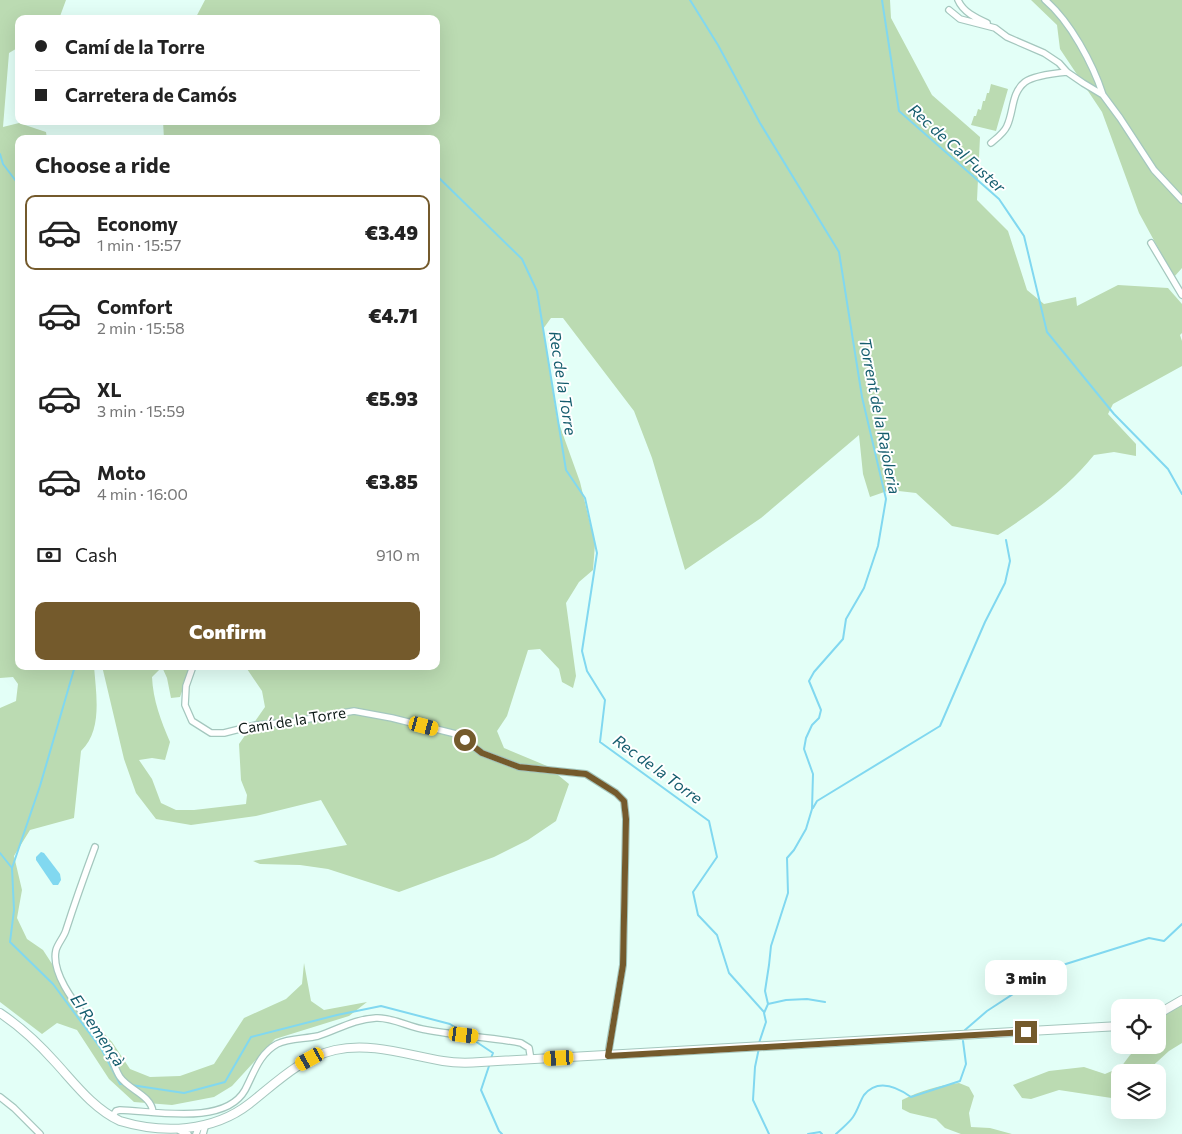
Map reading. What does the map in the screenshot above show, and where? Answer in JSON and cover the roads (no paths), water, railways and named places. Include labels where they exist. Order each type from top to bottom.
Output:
[{"type":"street","points":[[958,0],[972,17],[995,28],[1007,37],[1044,53],[1059,62],[1067,72],[1103,95]]},
{"type":"street","points":[[1045,0],[1056,9],[1070,27],[1103,95],[1154,170],[1182,200]]},
{"type":"street","points":[[948,10],[960,19],[995,28]]},
{"type":"street","points":[[991,143],[1008,126],[1016,93],[1025,81],[1067,72]]},
{"type":"street","points":[[1151,244],[1182,295]]},
{"type":"street","name":"Camí de la Torre","points":[[192,670],[186,686],[185,705],[192,721],[211,733],[224,733],[256,725],[291,722],[354,710],[456,734],[482,753],[519,767],[586,774],[616,793],[624,801],[626,819],[623,965],[608,1056]]},
{"type":"street","points":[[95,847],[65,933],[56,950],[56,963],[76,1005],[92,1024],[106,1046],[121,1078],[145,1098],[152,1106],[153,1112]]},
{"type":"street","points":[[1166,1009],[1182,1000]]},
{"type":"street","points":[[0,1013],[30,1036],[89,1100],[112,1117],[125,1123],[159,1132],[184,1133],[200,1131],[226,1119],[245,1107],[300,1064],[333,1050],[349,1047],[373,1047],[445,1061],[480,1062],[1111,1027]]},
{"type":"street","points":[[112,1117],[120,1110],[203,1112],[230,1106],[242,1096],[258,1062],[270,1048],[278,1043],[318,1035],[358,1021],[380,1018],[422,1030],[502,1039],[526,1045],[529,1048],[526,1060]]},
{"type":"street","points":[[0,1098],[14,1108],[40,1134]]},
{"type":"street","points":[[125,1123],[126,1114],[132,1110]]},
{"type":"water","points":[[41,852],[44,853],[60,874],[61,880],[58,885],[53,885],[36,860],[36,857]]},
{"type":"waterway","name":"Torrent de la Rajoleria","points":[[690,0],[718,45],[760,123],[839,252],[862,397],[886,499],[878,546],[864,588],[846,619],[843,639],[814,672],[809,681],[821,710],[819,718],[812,725],[806,738],[804,749],[813,774],[812,809],[806,829],[787,858],[788,893],[771,946],[765,991],[768,1004],[764,1013],[766,1022],[759,1043]]},
{"type":"waterway","name":"Rec de Cal Fuster","points":[[882,0],[899,111],[999,199],[1024,236],[1047,332],[1114,414],[1168,469],[1182,494]]},
{"type":"waterway","name":"El Remençà","points":[[0,154],[3,164],[15,180]]},
{"type":"waterway","name":"Rec de la Torre","points":[[440,179],[522,259],[537,291],[566,470],[585,498],[597,553],[582,651],[587,671],[605,700],[600,742],[709,821],[717,857],[693,892],[698,915],[717,935],[729,973],[764,1012]]},
{"type":"waterway","points":[[813,808],[817,801],[940,726],[985,622],[1005,583],[1010,561],[1006,540]]},
{"type":"waterway","name":"El Remençà","points":[[74,670],[40,786],[12,868],[14,910],[10,942],[53,984],[102,1050],[120,1084],[124,1084]]},
{"type":"waterway","points":[[0,853],[12,868]]},
{"type":"waterway","name":"Rec de Cal Fuster","points":[[965,1030],[987,1011],[1053,968],[1149,938],[1164,941],[1182,924]]},
{"type":"waterway","points":[[768,1004],[786,1000],[807,999],[825,1002]]},
{"type":"waterway","name":"El Remençà","points":[[131,1085],[184,1093],[225,1082],[251,1037],[381,1006],[450,1024],[464,1033]]},
{"type":"waterway","name":"El Remençà","points":[[472,1039],[493,1053],[491,1058]]},
{"type":"waterway","name":"Rec de Cal Fuster","points":[[836,1134],[853,1117],[864,1095],[875,1087],[894,1087],[911,1097],[960,1081],[966,1064],[963,1041]]},
{"type":"waterway","name":"Torrent de la Rajoleria","points":[[759,1048],[755,1067],[753,1100],[769,1134]]},
{"type":"waterway","name":"El Remençà","points":[[490,1063],[481,1090],[502,1134]]},
{"type":"waterway","name":"Rec de Cal Fuster","points":[[808,1134],[820,1132],[822,1134]]}]
